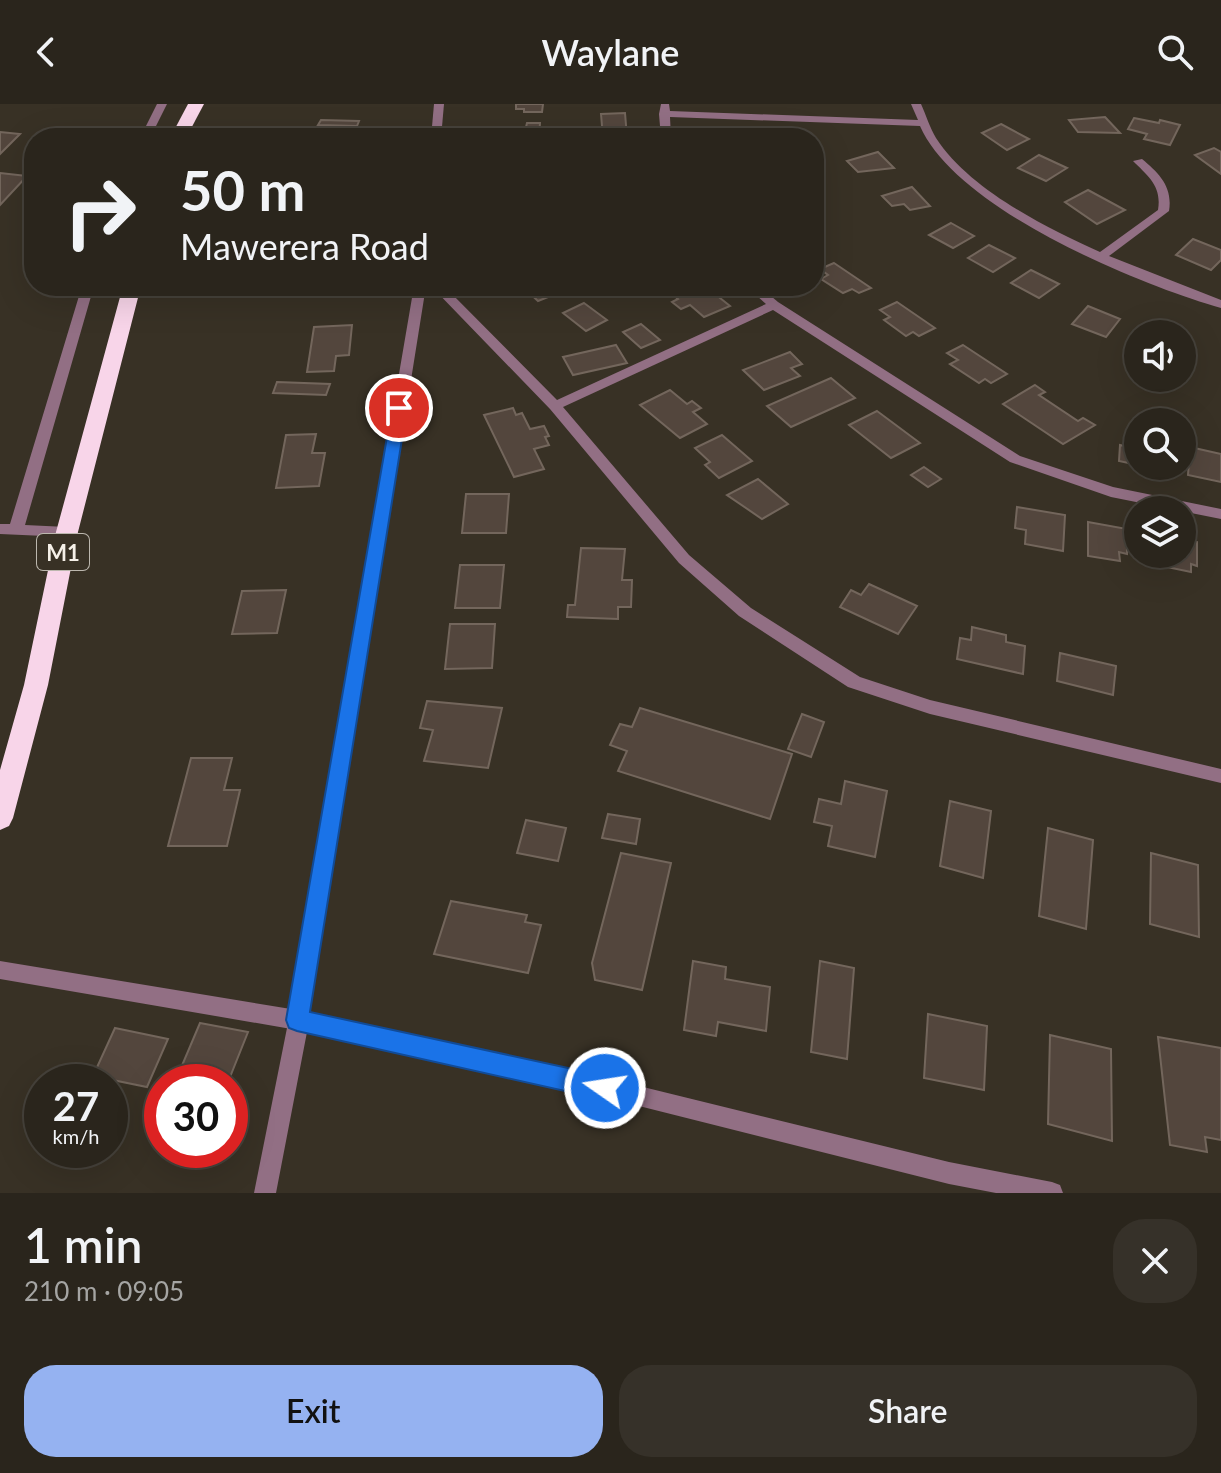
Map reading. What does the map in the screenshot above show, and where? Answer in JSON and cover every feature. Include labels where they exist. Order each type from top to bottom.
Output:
[{"type":"highway","points":[[183,128],[196,104]]},
{"type":"highway","name":"M1","points":[[0,818],[36,685],[67,532],[129,296]]},
{"type":"street","points":[[150,128],[162,104]]},
{"type":"street","points":[[437,128],[439,104]]},
{"type":"street","points":[[916,104],[920,123],[943,155],[995,201],[1102,256],[1221,304]]},
{"type":"street","points":[[665,109],[920,123]]},
{"type":"street","points":[[1102,256],[1163,211],[1167,199],[1164,187],[1138,161]]},
{"type":"street","points":[[67,532],[8,530],[85,296]]},
{"type":"street","points":[[265,1193],[418,296]]},
{"type":"street","points":[[447,296],[555,406],[684,559],[745,612],[854,682],[930,707],[1221,776]]},
{"type":"street","points":[[764,296],[1015,459],[1061,478],[1111,492],[1221,514]]},
{"type":"street","points":[[555,406],[774,305]]},
{"type":"street","points":[[0,970],[297,1020],[635,1095],[949,1173],[1052,1193]]},
{"type":"building","points":[[516,104],[543,104],[542,112],[524,112],[524,109],[516,109]]},
{"type":"building","points":[[625,113],[626,128],[602,128],[601,114]]},
{"type":"building","points":[[1105,117],[1120,133],[1078,132],[1069,120]]},
{"type":"building","points":[[1134,118],[1180,125],[1170,145],[1144,139],[1147,134],[1128,129]]},
{"type":"building","points":[[321,120],[359,121],[357,126],[318,125]]},
{"type":"building","points":[[527,123],[540,123],[540,128],[514,128],[526,127]]},
{"type":"building","points":[[1001,124],[1029,139],[1007,150],[982,133]]},
{"type":"building","points":[[0,132],[20,134],[0,154]]},
{"type":"building","points":[[1214,148],[1221,152],[1221,174],[1195,155]]},
{"type":"building","points":[[878,152],[894,168],[858,172],[847,161]]},
{"type":"building","points":[[1039,155],[1067,168],[1046,181],[1018,168]]},
{"type":"building","points":[[0,173],[24,176],[24,179],[0,205]]},
{"type":"building","points":[[912,187],[930,206],[910,210],[904,204],[892,206],[882,196]]},
{"type":"building","points":[[1088,190],[1125,210],[1097,224],[1065,202]]},
{"type":"building","points":[[951,223],[974,236],[953,248],[929,235]]},
{"type":"building","points":[[1193,239],[1221,250],[1221,260],[1211,270],[1176,255]]},
{"type":"building","points":[[989,245],[1015,258],[993,272],[968,258]]},
{"type":"building","points":[[834,263],[871,288],[859,293],[852,289],[843,293],[824,281],[828,275],[824,267]]},
{"type":"building","points":[[1031,270],[1059,284],[1039,298],[1011,283]]},
{"type":"building","points":[[533,296],[551,296],[538,301]]},
{"type":"building","points":[[674,296],[718,296],[730,306],[704,317],[690,305],[681,309],[672,302],[678,299]]},
{"type":"building","points":[[897,302],[935,328],[919,336],[913,332],[906,336],[884,320],[890,317],[880,310]]},
{"type":"building","points":[[584,303],[607,320],[586,331],[563,313]]},
{"type":"building","points":[[1088,306],[1120,319],[1106,337],[1072,324]]},
{"type":"building","points":[[641,324],[660,340],[641,348],[623,332]]},
{"type":"building","points":[[352,325],[349,355],[336,356],[334,371],[307,372],[314,327]]},
{"type":"building","points":[[616,345],[627,363],[573,375],[563,357]]},
{"type":"building","points":[[963,345],[1007,374],[991,383],[985,379],[979,383],[950,364],[958,360],[947,353]]},
{"type":"building","points":[[790,352],[802,364],[791,368],[800,376],[764,390],[743,370]]},
{"type":"building","points":[[831,378],[855,398],[791,427],[767,406]]},
{"type":"building","points":[[277,382],[330,384],[326,395],[273,393]]},
{"type":"building","points":[[1035,385],[1045,392],[1039,395],[1078,421],[1083,418],[1095,425],[1063,444],[1003,404]]},
{"type":"building","points":[[670,390],[687,404],[692,401],[701,408],[693,412],[707,424],[680,438],[640,405]]},
{"type":"building","points":[[513,408],[516,415],[522,413],[530,429],[544,426],[549,436],[545,437],[549,445],[534,449],[544,469],[514,477],[484,415]]},
{"type":"building","points":[[877,411],[920,443],[891,458],[849,425]]},
{"type":"building","points":[[316,434],[312,453],[325,453],[319,486],[276,488],[286,435]]},
{"type":"building","points":[[722,435],[752,461],[719,478],[705,465],[710,462],[695,448]]},
{"type":"building","points":[[1120,445],[1124,446],[1124,462],[1119,461]]},
{"type":"building","points":[[1196,448],[1221,454],[1221,482],[1196,477]]},
{"type":"building","points":[[924,467],[941,479],[928,487],[911,475]]},
{"type":"building","points":[[758,479],[788,504],[762,519],[727,495]]},
{"type":"building","points":[[466,494],[509,494],[506,533],[462,533]]},
{"type":"building","points":[[1017,507],[1065,515],[1063,551],[1025,544],[1026,530],[1015,528]]},
{"type":"building","points":[[1088,522],[1124,528],[1124,553],[1119,552],[1120,561],[1088,556]]},
{"type":"building","points":[[581,548],[625,549],[622,580],[632,580],[631,607],[618,607],[618,619],[567,617],[568,605],[575,605]]},
{"type":"building","points":[[460,565],[504,565],[500,608],[455,608]]},
{"type":"building","points":[[869,584],[917,606],[898,634],[840,607],[851,590],[861,595]]},
{"type":"building","points":[[286,590],[277,633],[232,634],[242,591]]},
{"type":"building","points":[[450,624],[495,624],[492,668],[445,669]]},
{"type":"building","points":[[972,627],[1006,635],[1006,642],[1025,646],[1023,674],[957,659],[960,638],[971,640]]},
{"type":"building","points":[[1060,653],[1116,666],[1113,695],[1057,681]]},
{"type":"building","points":[[427,701],[502,708],[488,768],[424,761],[433,730],[420,728]]},
{"type":"building","points":[[640,708],[792,754],[770,819],[618,771],[627,751],[610,745],[620,724],[632,727]]},
{"type":"building","points":[[802,714],[824,722],[811,757],[788,749]]},
{"type":"building","points":[[191,758],[232,758],[224,790],[240,790],[227,846],[168,846]]},
{"type":"building","points":[[845,781],[887,791],[875,857],[828,846],[832,826],[814,822],[819,799],[841,804]]},
{"type":"building","points":[[950,801],[991,811],[983,878],[940,866]]},
{"type":"building","points":[[608,814],[640,819],[636,844],[602,838]]},
{"type":"building","points":[[526,820],[566,828],[558,861],[517,853]]},
{"type":"building","points":[[1048,828],[1093,840],[1086,929],[1039,916]]},
{"type":"building","points":[[621,853],[671,863],[642,990],[595,980],[592,963]]},
{"type":"building","points":[[1151,853],[1198,865],[1199,937],[1150,924]]},
{"type":"building","points":[[451,901],[527,915],[525,922],[541,925],[528,973],[434,954]]},
{"type":"building","points":[[693,961],[726,967],[725,979],[770,987],[766,1031],[718,1022],[716,1036],[684,1030]]},
{"type":"building","points":[[820,961],[854,968],[847,1059],[811,1052]]},
{"type":"building","points":[[928,1014],[987,1026],[984,1090],[924,1078]]},
{"type":"building","points":[[200,1023],[248,1032],[235,1064],[183,1064]]},
{"type":"building","points":[[115,1028],[168,1039],[157,1064],[144,1064],[144,1086],[128,1083],[128,1064],[98,1064]]},
{"type":"building","points":[[1050,1035],[1111,1049],[1112,1141],[1048,1124]]},
{"type":"building","points":[[1158,1037],[1221,1048],[1221,1140],[1205,1137],[1207,1152],[1170,1145]]},
{"type":"route","points":[[399,408],[297,1020],[605,1088]]}]
